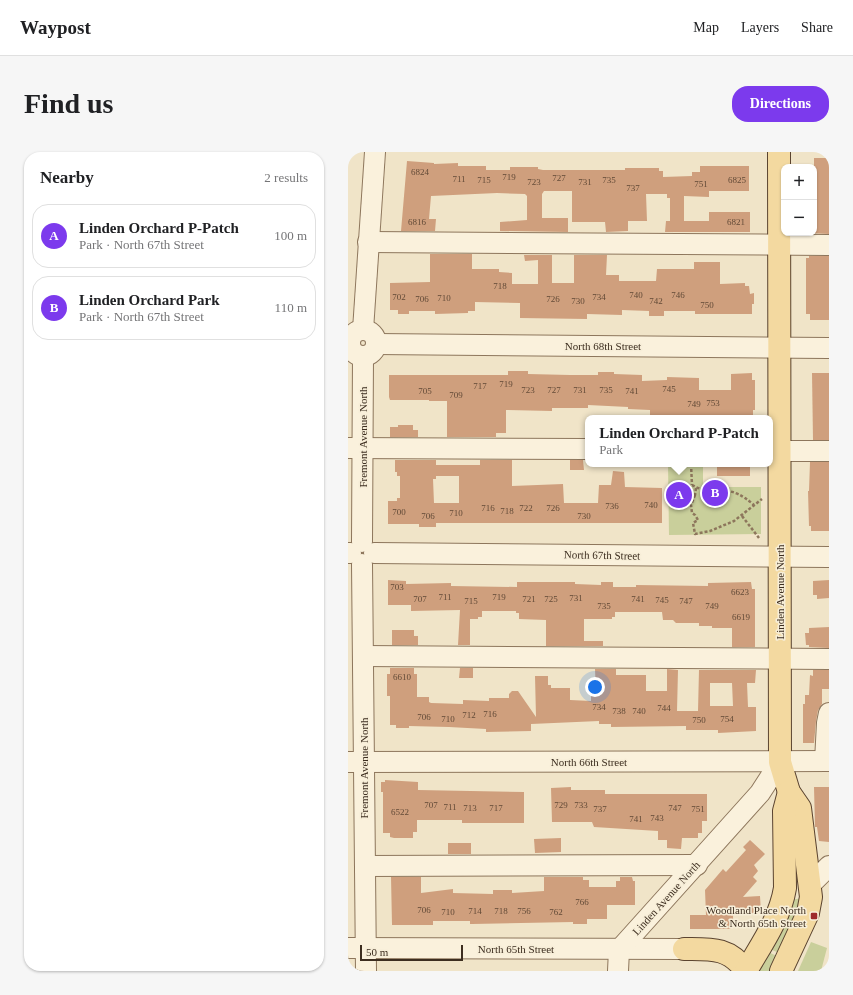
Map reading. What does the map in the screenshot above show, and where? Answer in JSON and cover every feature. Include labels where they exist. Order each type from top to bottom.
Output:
[{"type":"main road","name":"Linden Avenue North","points":[[779,152],[779,347],[775,451],[780,557],[780,762]]},
{"type":"main road","points":[[780,762],[789,792],[800,808],[811,897],[808,913],[781,971]]},
{"type":"main road","points":[[684,949],[710,949],[722,952],[740,962],[746,971],[776,918],[782,904],[785,888],[784,811],[789,792]]},
{"type":"main road","points":[[785,888],[810,885]]},
{"type":"main road","points":[[684,949],[724,960],[733,965],[736,971]]},
{"type":"street","name":"Fremont Avenue North","points":[[366,971],[357,948],[359,854],[356,762],[363,656],[355,448],[360,343],[375,152]]},
{"type":"street","points":[[368,242],[829,245]]},
{"type":"street","name":"North 68th Street","points":[[360,343],[829,348]]},
{"type":"street","points":[[355,448],[585,450]]},
{"type":"street","points":[[775,451],[829,451]]},
{"type":"street","name":"North 67th Street","points":[[360,553],[829,557]]},
{"type":"street","points":[[363,656],[829,659]]},
{"type":"street","points":[[827,761],[827,723],[829,713]]},
{"type":"street","name":"North 66th Street","points":[[356,762],[827,761]]},
{"type":"street","name":"Linden Avenue North","points":[[619,950],[697,865],[760,793],[780,762]]},
{"type":"street","points":[[359,854],[697,865]]},
{"type":"street","points":[[810,885],[829,866]]},
{"type":"street","name":"North 65th Street","points":[[357,948],[684,949]]},
{"type":"street","points":[[618,971],[619,950]]},
{"type":"path","points":[[691,467],[692,485]]},
{"type":"path","points":[[692,485],[696,488],[728,490],[745,497],[754,505]]},
{"type":"path","points":[[692,485],[686,487],[686,492],[690,496],[695,495]]},
{"type":"path","points":[[696,488],[691,505],[692,513],[696,515],[698,520],[692,523],[695,536],[719,528],[742,516],[762,499]]},
{"type":"path","points":[[742,516],[759,538]]},
{"type":"green space","points":[[668,467],[703,467],[703,487],[761,487],[761,534],[669,535]]},
{"type":"green space","points":[[804,898],[783,955],[766,947],[789,900]]},
{"type":"green space","points":[[811,942],[827,948],[821,971],[798,971]]},
{"type":"green space","points":[[764,950],[781,958],[776,971],[754,971]]},
{"type":"building","points":[[814,158],[829,158],[829,234],[817,233],[817,164],[814,164]]},
{"type":"building","points":[[407,161],[434,164],[458,163],[458,166],[486,166],[486,170],[510,170],[510,167],[538,167],[538,169],[543,170],[625,170],[625,168],[659,168],[659,171],[663,171],[663,177],[692,176],[692,172],[700,172],[700,166],[749,166],[749,191],[709,191],[709,197],[684,196],[684,221],[709,221],[709,212],[750,212],[750,232],[665,232],[666,221],[670,221],[670,198],[667,198],[667,194],[646,194],[647,221],[628,221],[628,231],[606,232],[605,222],[572,222],[572,191],[544,191],[542,194],[542,218],[568,218],[568,232],[500,231],[500,222],[527,220],[527,196],[525,194],[497,193],[431,196],[429,219],[436,219],[435,231],[401,231]]},
{"type":"building","points":[[430,254],[472,254],[472,269],[499,269],[499,272],[512,273],[512,284],[538,284],[538,260],[525,261],[524,255],[552,255],[552,283],[574,283],[574,255],[607,255],[606,275],[619,275],[619,281],[656,281],[657,269],[694,269],[694,262],[720,262],[720,284],[745,283],[745,286],[749,286],[750,294],[754,293],[754,304],[752,304],[752,314],[695,314],[695,311],[664,311],[664,316],[649,316],[649,311],[622,310],[622,315],[587,314],[587,319],[520,318],[520,303],[475,302],[475,311],[468,311],[468,313],[435,314],[435,311],[409,311],[409,314],[398,314],[398,310],[390,310],[390,283],[430,282]]},
{"type":"building","points":[[809,256],[829,256],[829,320],[810,320],[810,314],[806,314],[806,258],[809,258]]},
{"type":"building","points":[[508,371],[528,371],[528,374],[570,375],[598,375],[598,372],[614,372],[614,374],[642,375],[642,381],[667,380],[667,377],[699,378],[699,390],[731,390],[731,374],[752,373],[752,380],[755,380],[755,410],[753,410],[753,415],[650,415],[650,410],[628,409],[628,407],[588,405],[588,408],[552,408],[552,411],[506,410],[506,433],[496,433],[496,437],[447,437],[447,401],[390,400],[389,397],[389,375],[508,375]]},
{"type":"building","points":[[812,373],[829,373],[829,440],[813,440]]},
{"type":"building","points":[[398,425],[413,425],[413,430],[418,430],[418,437],[390,437],[390,427],[398,427]]},
{"type":"building","points":[[395,460],[436,460],[436,465],[480,465],[480,460],[512,460],[512,486],[563,484],[564,503],[598,503],[599,485],[611,485],[613,471],[624,472],[625,487],[662,488],[662,523],[436,523],[436,527],[419,527],[419,524],[388,524],[388,501],[397,501],[397,498],[400,498],[400,476],[397,476],[397,472],[395,472]],"holes":[[[436,476],[459,476],[459,503],[434,503],[433,479],[436,479]]]},
{"type":"building","points":[[570,460],[583,460],[584,470],[570,470]]},
{"type":"building","points":[[810,462],[829,462],[829,531],[811,531],[811,526],[809,526],[808,491]]},
{"type":"building","points":[[717,467],[750,467],[750,476],[717,476]]},
{"type":"building","points":[[388,580],[406,581],[406,584],[451,583],[451,586],[517,587],[517,582],[575,582],[575,584],[601,585],[601,582],[613,582],[613,587],[636,587],[636,585],[708,586],[708,583],[751,582],[752,589],[755,589],[755,647],[732,647],[732,628],[712,628],[712,626],[699,626],[699,623],[676,623],[673,620],[663,620],[662,612],[615,612],[615,617],[612,617],[612,619],[584,619],[584,641],[603,641],[603,646],[546,646],[546,620],[519,619],[519,613],[516,613],[516,611],[482,611],[482,617],[478,617],[478,619],[470,619],[470,645],[458,645],[460,610],[411,611],[411,605],[388,605]]},
{"type":"building","points":[[829,580],[829,598],[817,599],[817,595],[813,595],[813,581]]},
{"type":"building","points":[[829,627],[829,648],[809,647],[809,645],[806,645],[805,633],[809,633],[809,628]]},
{"type":"building","points":[[392,630],[414,630],[414,636],[418,636],[418,645],[392,645]]},
{"type":"building","points":[[390,668],[414,668],[414,674],[417,674],[417,697],[429,697],[429,702],[431,703],[463,704],[463,700],[489,701],[489,698],[509,698],[509,694],[512,691],[518,691],[536,717],[535,676],[548,676],[548,685],[551,685],[551,688],[570,688],[570,700],[591,701],[591,693],[596,693],[595,669],[616,669],[616,675],[646,675],[646,691],[667,691],[667,669],[678,670],[677,711],[698,711],[699,670],[756,670],[755,683],[747,683],[748,707],[756,707],[756,731],[718,733],[718,730],[686,730],[686,726],[611,727],[611,724],[599,724],[599,721],[531,724],[531,731],[486,732],[486,729],[409,726],[409,728],[396,728],[396,725],[390,725],[390,696],[387,696],[387,674],[390,674]],"holes":[[[710,683],[732,683],[733,706],[710,706]]]},
{"type":"building","points":[[460,668],[473,668],[473,678],[459,678]]},
{"type":"building","points":[[813,670],[829,670],[829,689],[822,689],[822,704],[818,710],[814,743],[803,743],[803,704],[805,704],[805,695],[809,695],[810,675],[813,676]]},
{"type":"building","points":[[385,780],[418,782],[418,790],[524,792],[524,823],[462,823],[462,820],[417,820],[417,832],[413,832],[413,838],[390,837],[390,833],[383,833],[383,792],[381,792],[381,782],[385,782]]},
{"type":"building","points":[[571,787],[571,790],[605,790],[605,794],[707,794],[707,821],[702,821],[702,833],[698,833],[698,838],[682,838],[681,849],[667,848],[667,840],[658,840],[658,831],[594,827],[592,822],[552,822],[551,788]]},
{"type":"building","points":[[814,787],[829,787],[829,842],[819,841],[817,827],[815,827]]},
{"type":"building","points":[[561,838],[561,852],[535,853],[534,839]]},
{"type":"building","points":[[750,840],[765,854],[754,865],[758,871],[753,877],[757,881],[743,897],[760,896],[761,913],[733,914],[733,927],[730,929],[690,929],[690,915],[706,915],[705,890],[723,869],[726,872],[746,850],[743,847]]},
{"type":"building","points":[[448,843],[471,843],[471,854],[448,854]]},
{"type":"building","points":[[391,877],[421,877],[421,893],[453,889],[453,893],[493,894],[493,890],[512,890],[512,893],[544,891],[544,877],[583,877],[583,880],[589,880],[589,887],[616,887],[616,881],[620,881],[620,877],[632,877],[633,881],[635,881],[635,905],[607,905],[607,919],[587,919],[587,924],[573,924],[573,922],[470,924],[470,921],[433,921],[433,925],[392,925]]},
{"type":"place","name":"Linden Orchard Park","points":[[715,493]]},
{"type":"place","name":"Linden Orchard P-Patch","points":[[679,495]]},
{"type":"place","name":"Woodland Place North & North 65th Street","points":[[814,916]]}]
